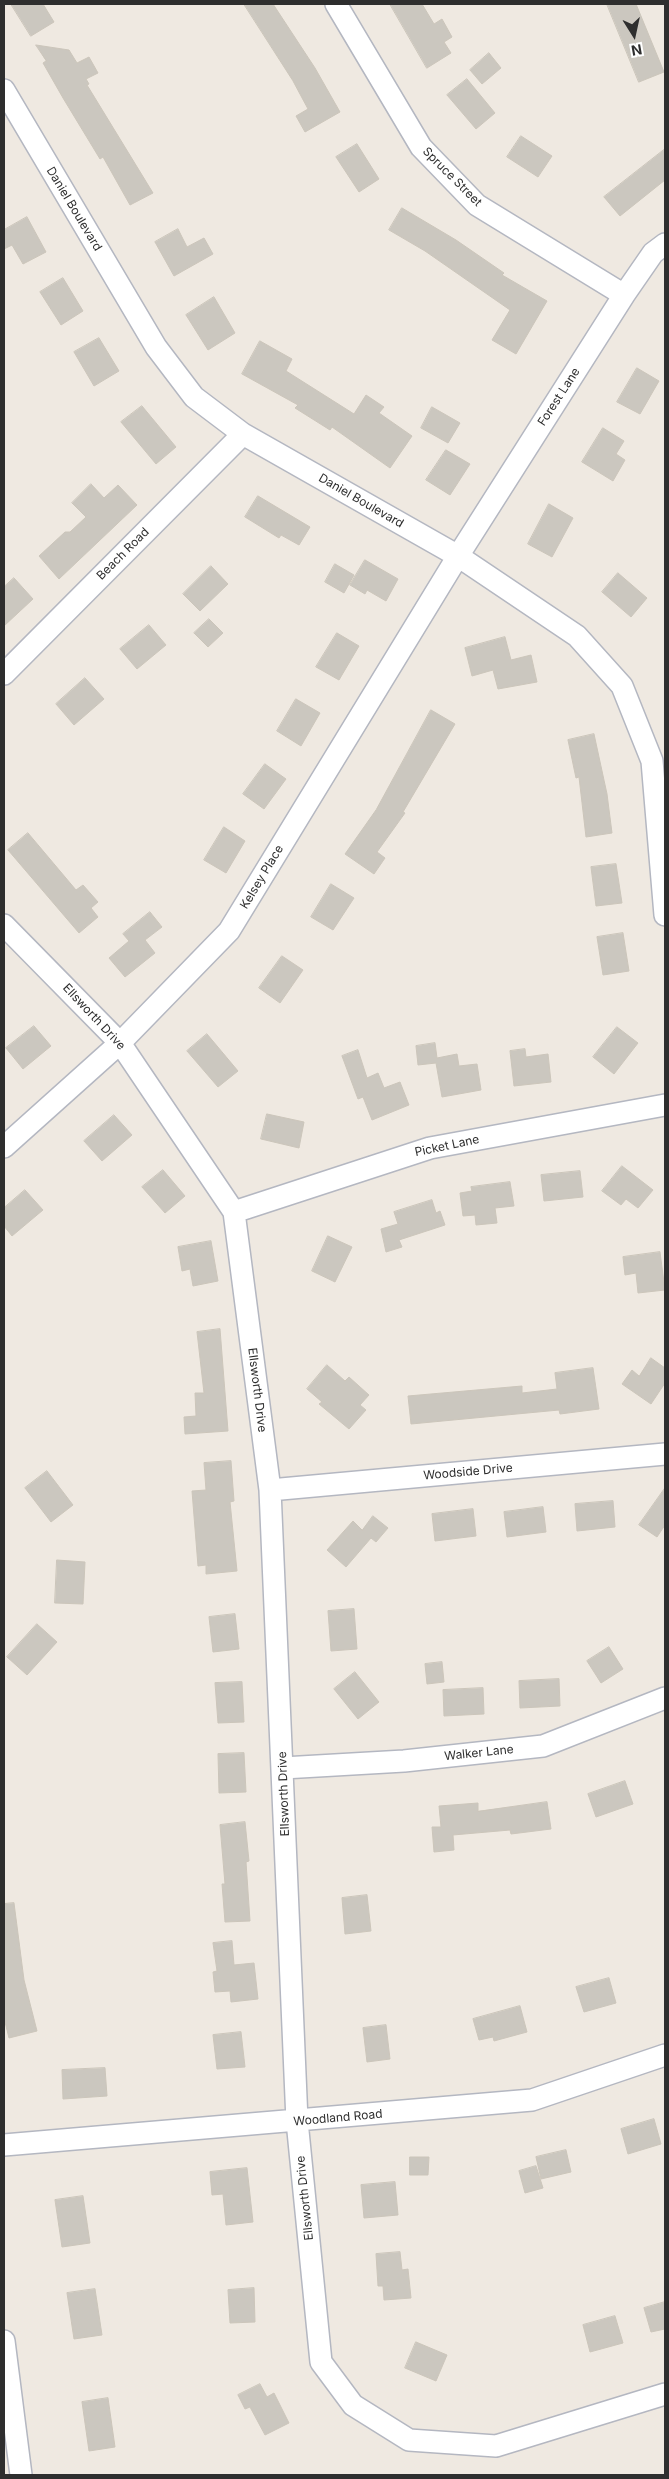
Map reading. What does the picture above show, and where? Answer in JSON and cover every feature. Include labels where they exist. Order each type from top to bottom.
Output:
[{"type":"street","name":"Spruce Street","points":[[336,4],[421,147],[477,205],[624,295]]},
{"type":"street","name":"Daniel Boulevard","points":[[4,90],[156,347],[194,397],[243,434],[458,556],[577,636],[622,686],[652,760],[665,915]]},
{"type":"street","name":"Forest Lane","points":[[458,556],[624,295],[653,253],[665,244]]},
{"type":"street","name":"Beach Road","points":[[4,674],[243,434]]},
{"type":"street","name":"Kelsey Place","points":[[4,1148],[120,1043],[229,931],[458,556]]},
{"type":"street","name":"Ellsworth Drive","points":[[4,925],[120,1043],[234,1212],[270,1490],[284,1768],[297,2121],[321,2362],[353,2405],[409,2440],[496,2446],[665,2394]]},
{"type":"street","name":"Picket Lane","points":[[234,1212],[430,1148],[665,1105]]},
{"type":"street","name":"Woodside Drive","points":[[270,1490],[665,1454]]},
{"type":"street","name":"Walker Lane","points":[[284,1768],[404,1761],[543,1746],[665,1698]]},
{"type":"street","name":"Woodland Road","points":[[4,2145],[532,2100],[665,2055]]},
{"type":"street","points":[[4,2341],[21,2475]]},
{"type":"building","points":[[11,4],[43,4],[54,22],[31,36]]},
{"type":"building","points":[[244,4],[273,4],[315,68],[340,112],[305,132],[296,116],[308,109],[293,81]]},
{"type":"building","points":[[390,4],[422,4],[434,24],[442,19],[452,37],[444,42],[451,53],[427,68]]},
{"type":"building","points":[[607,4],[636,4],[664,72],[639,82]]},
{"type":"building","points":[[36,45],[69,50],[77,63],[89,57],[98,73],[86,79],[89,84],[87,85],[153,193],[130,205],[103,157],[100,159],[63,98],[43,63],[46,61]]},
{"type":"building","points":[[489,53],[501,68],[482,84],[470,70]]},
{"type":"building","points":[[467,79],[495,113],[476,129],[447,95]]},
{"type":"building","points":[[521,136],[552,156],[538,177],[507,157]]},
{"type":"building","points":[[357,144],[379,179],[359,192],[336,157]]},
{"type":"building","points":[[665,149],[665,180],[620,216],[604,197]]},
{"type":"building","points":[[402,208],[456,240],[504,273],[502,275],[547,301],[516,354],[492,340],[510,310],[425,251],[389,230]]},
{"type":"building","points":[[27,217],[46,252],[23,264],[12,245],[4,249],[4,230]]},
{"type":"building","points":[[178,229],[187,247],[204,238],[213,254],[174,276],[155,242]]},
{"type":"building","points":[[63,278],[83,311],[61,325],[40,292]]},
{"type":"building","points":[[214,297],[235,333],[208,350],[186,315]]},
{"type":"building","points":[[99,338],[119,371],[94,386],[74,352]]},
{"type":"building","points":[[260,341],[292,359],[286,371],[354,414],[366,395],[384,407],[379,413],[412,436],[390,468],[332,427],[330,430],[295,408],[298,405],[242,374]]},
{"type":"building","points":[[637,368],[659,381],[640,414],[617,402]]},
{"type":"building","points":[[142,406],[176,447],[156,464],[121,422]]},
{"type":"building","points":[[432,407],[460,423],[448,443],[421,428]]},
{"type":"building","points":[[603,428],[624,441],[616,454],[625,460],[613,481],[582,462]]},
{"type":"building","points":[[446,450],[470,464],[450,495],[426,480]]},
{"type":"building","points":[[91,484],[104,498],[118,485],[137,505],[59,579],[39,556],[65,532],[70,532],[86,517],[72,503]]},
{"type":"building","points":[[258,496],[310,527],[299,545],[281,535],[279,538],[245,517]]},
{"type":"building","points":[[549,504],[573,518],[552,557],[528,544]]},
{"type":"building","points":[[365,560],[398,579],[386,601],[367,590],[365,594],[350,585]]},
{"type":"building","points":[[335,564],[354,575],[344,593],[325,582]]},
{"type":"building","points":[[211,566],[228,584],[200,611],[183,594]]},
{"type":"building","points":[[618,573],[647,598],[631,617],[602,592]]},
{"type":"building","points":[[14,578],[33,599],[4,626],[4,587]]},
{"type":"building","points":[[209,619],[223,633],[208,647],[194,633]]},
{"type":"building","points":[[149,625],[166,645],[137,669],[120,649]]},
{"type":"building","points":[[337,633],[359,646],[339,680],[316,667]]},
{"type":"building","points":[[505,637],[511,660],[531,655],[537,682],[498,689],[493,670],[472,676],[465,648]]},
{"type":"building","points":[[85,678],[104,699],[74,725],[56,704]]},
{"type":"building","points":[[296,699],[320,713],[301,746],[277,731]]},
{"type":"building","points":[[431,710],[455,724],[403,812],[405,813],[377,852],[385,858],[374,874],[345,854],[376,810]]},
{"type":"building","points":[[594,734],[607,794],[612,833],[586,837],[579,777],[576,778],[568,740]]},
{"type":"building","points":[[265,764],[286,779],[264,809],[243,794]]},
{"type":"building","points":[[224,827],[245,841],[226,873],[204,860]]},
{"type":"building","points":[[28,833],[76,890],[83,885],[98,902],[91,908],[98,917],[79,933],[8,850]]},
{"type":"building","points":[[616,864],[622,903],[596,906],[591,867]]},
{"type":"building","points":[[331,884],[354,898],[333,930],[311,917]]},
{"type":"building","points":[[150,912],[162,927],[145,940],[155,953],[125,977],[109,958],[129,941],[123,934]]},
{"type":"building","points":[[623,933],[629,971],[603,975],[597,937]]},
{"type":"building","points":[[282,956],[303,970],[280,1003],[259,988]]},
{"type":"building","points":[[34,1026],[51,1046],[23,1069],[6,1048]]},
{"type":"building","points":[[617,1027],[638,1043],[614,1074],[593,1057]]},
{"type":"building","points":[[207,1034],[238,1071],[218,1087],[187,1051]]},
{"type":"building","points":[[435,1043],[437,1058],[457,1054],[459,1066],[477,1064],[481,1090],[442,1097],[436,1063],[418,1065],[416,1046]]},
{"type":"building","points":[[525,1049],[526,1057],[548,1054],[551,1082],[514,1086],[510,1051]]},
{"type":"building","points":[[358,1050],[367,1078],[378,1073],[384,1088],[400,1082],[409,1105],[372,1120],[363,1097],[358,1099],[342,1056]]},
{"type":"building","points":[[267,1114],[304,1122],[299,1148],[261,1139]]},
{"type":"building","points":[[114,1115],[132,1135],[102,1161],[84,1141]]},
{"type":"building","points":[[622,1166],[653,1190],[638,1208],[626,1199],[621,1205],[602,1191]]},
{"type":"building","points":[[163,1170],[185,1196],[165,1213],[142,1187]]},
{"type":"building","points":[[580,1171],[583,1197],[544,1201],[541,1175]]},
{"type":"building","points":[[510,1182],[514,1206],[495,1208],[497,1223],[476,1225],[475,1215],[463,1216],[460,1193],[472,1191],[471,1187]]},
{"type":"building","points":[[25,1190],[43,1210],[12,1236],[4,1226],[4,1208]]},
{"type":"building","points":[[432,1200],[436,1213],[440,1211],[445,1225],[399,1240],[402,1247],[386,1252],[381,1229],[398,1224],[394,1212]]},
{"type":"building","points":[[328,1236],[352,1247],[335,1282],[312,1271]]},
{"type":"building","points":[[211,1241],[218,1281],[193,1286],[190,1269],[182,1271],[178,1247]]},
{"type":"building","points":[[660,1252],[665,1290],[638,1293],[636,1273],[625,1275],[623,1257]]},
{"type":"building","points":[[220,1329],[228,1431],[185,1434],[184,1417],[196,1416],[195,1393],[204,1393],[197,1332]]},
{"type":"building","points":[[651,1358],[665,1368],[665,1383],[651,1404],[622,1384],[632,1370],[639,1376]]},
{"type":"building","points":[[327,1365],[345,1381],[349,1377],[369,1395],[360,1405],[366,1410],[349,1429],[319,1404],[322,1402],[307,1389]]},
{"type":"building","points":[[593,1368],[599,1409],[560,1414],[559,1410],[411,1424],[408,1396],[522,1386],[522,1393],[557,1389],[555,1373]]},
{"type":"building","points":[[231,1461],[234,1501],[230,1502],[237,1571],[206,1574],[206,1565],[198,1566],[192,1491],[206,1490],[204,1463]]},
{"type":"building","points":[[47,1471],[73,1505],[51,1522],[25,1488]]},
{"type":"building","points":[[665,1488],[665,1525],[657,1537],[639,1525]]},
{"type":"building","points":[[613,1501],[615,1527],[577,1531],[575,1504]]},
{"type":"building","points":[[543,1507],[546,1532],[507,1537],[504,1512]]},
{"type":"building","points":[[473,1509],[476,1536],[435,1541],[432,1514]]},
{"type":"building","points":[[373,1516],[388,1528],[376,1542],[371,1538],[346,1567],[327,1550],[353,1521],[362,1530]]},
{"type":"building","points":[[57,1560],[85,1562],[83,1604],[55,1603]]},
{"type":"building","points":[[354,1609],[357,1649],[331,1651],[328,1611]]},
{"type":"building","points":[[235,1614],[239,1649],[213,1652],[209,1617]]},
{"type":"building","points":[[37,1624],[57,1642],[27,1675],[7,1657]]},
{"type":"building","points":[[609,1647],[623,1669],[601,1683],[587,1661]]},
{"type":"building","points":[[442,1662],[444,1682],[427,1684],[425,1664]]},
{"type":"building","points":[[355,1672],[379,1702],[358,1719],[334,1689]]},
{"type":"building","points":[[559,1679],[560,1706],[520,1708],[519,1681]]},
{"type":"building","points":[[242,1682],[244,1722],[218,1723],[215,1683]]},
{"type":"building","points":[[483,1688],[484,1714],[444,1716],[443,1690]]},
{"type":"building","points":[[244,1753],[246,1792],[219,1793],[218,1754]]},
{"type":"building","points":[[625,1781],[633,1804],[596,1817],[588,1794]]},
{"type":"building","points":[[547,1802],[551,1829],[511,1834],[510,1830],[453,1835],[454,1850],[434,1852],[432,1827],[441,1827],[439,1806],[478,1803],[478,1811]]},
{"type":"building","points":[[245,1822],[249,1861],[246,1862],[250,1921],[225,1922],[222,1884],[225,1884],[220,1825]]},
{"type":"building","points":[[367,1895],[371,1931],[345,1934],[342,1898]]},
{"type":"building","points":[[14,1903],[24,1980],[37,2031],[9,2038],[4,2018],[4,1904]]},
{"type":"building","points":[[232,1941],[234,1965],[254,1963],[258,1999],[231,2002],[230,1991],[215,1992],[213,1972],[217,1971],[213,1943]]},
{"type":"building","points":[[609,1978],[616,2003],[584,2012],[576,1987]]},
{"type":"building","points":[[520,2006],[527,2032],[494,2041],[493,2037],[479,2040],[473,2019]]},
{"type":"building","points":[[386,2025],[390,2059],[367,2062],[363,2028]]},
{"type":"building","points":[[241,2032],[245,2067],[217,2069],[213,2035]]},
{"type":"building","points":[[105,2068],[107,2096],[63,2099],[62,2070]]},
{"type":"building","points":[[654,2119],[661,2144],[628,2154],[621,2129]]},
{"type":"building","points":[[566,2150],[571,2172],[541,2179],[536,2157]]},
{"type":"building","points":[[410,2157],[429,2157],[428,2175],[410,2175]]},
{"type":"building","points":[[536,2166],[543,2188],[525,2193],[519,2171]]},
{"type":"building","points":[[247,2168],[253,2222],[226,2225],[223,2194],[212,2195],[210,2172]]},
{"type":"building","points":[[395,2182],[398,2215],[364,2218],[361,2185]]},
{"type":"building","points":[[83,2196],[90,2243],[62,2247],[55,2200]]},
{"type":"building","points":[[400,2252],[402,2270],[408,2269],[411,2298],[384,2300],[383,2286],[378,2286],[376,2254]]},
{"type":"building","points":[[254,2288],[255,2322],[230,2323],[228,2290]]},
{"type":"building","points":[[95,2289],[102,2335],[74,2339],[67,2293]]},
{"type":"building","points":[[665,2302],[665,2329],[651,2332],[644,2308]]},
{"type":"building","points":[[615,2316],[623,2343],[590,2352],[583,2325]]},
{"type":"building","points":[[416,2342],[447,2355],[436,2381],[405,2368]]},
{"type":"building","points":[[260,2384],[267,2397],[274,2393],[289,2423],[265,2435],[250,2407],[245,2409],[238,2395]]},
{"type":"building","points":[[108,2398],[115,2447],[89,2451],[82,2402]]}]
